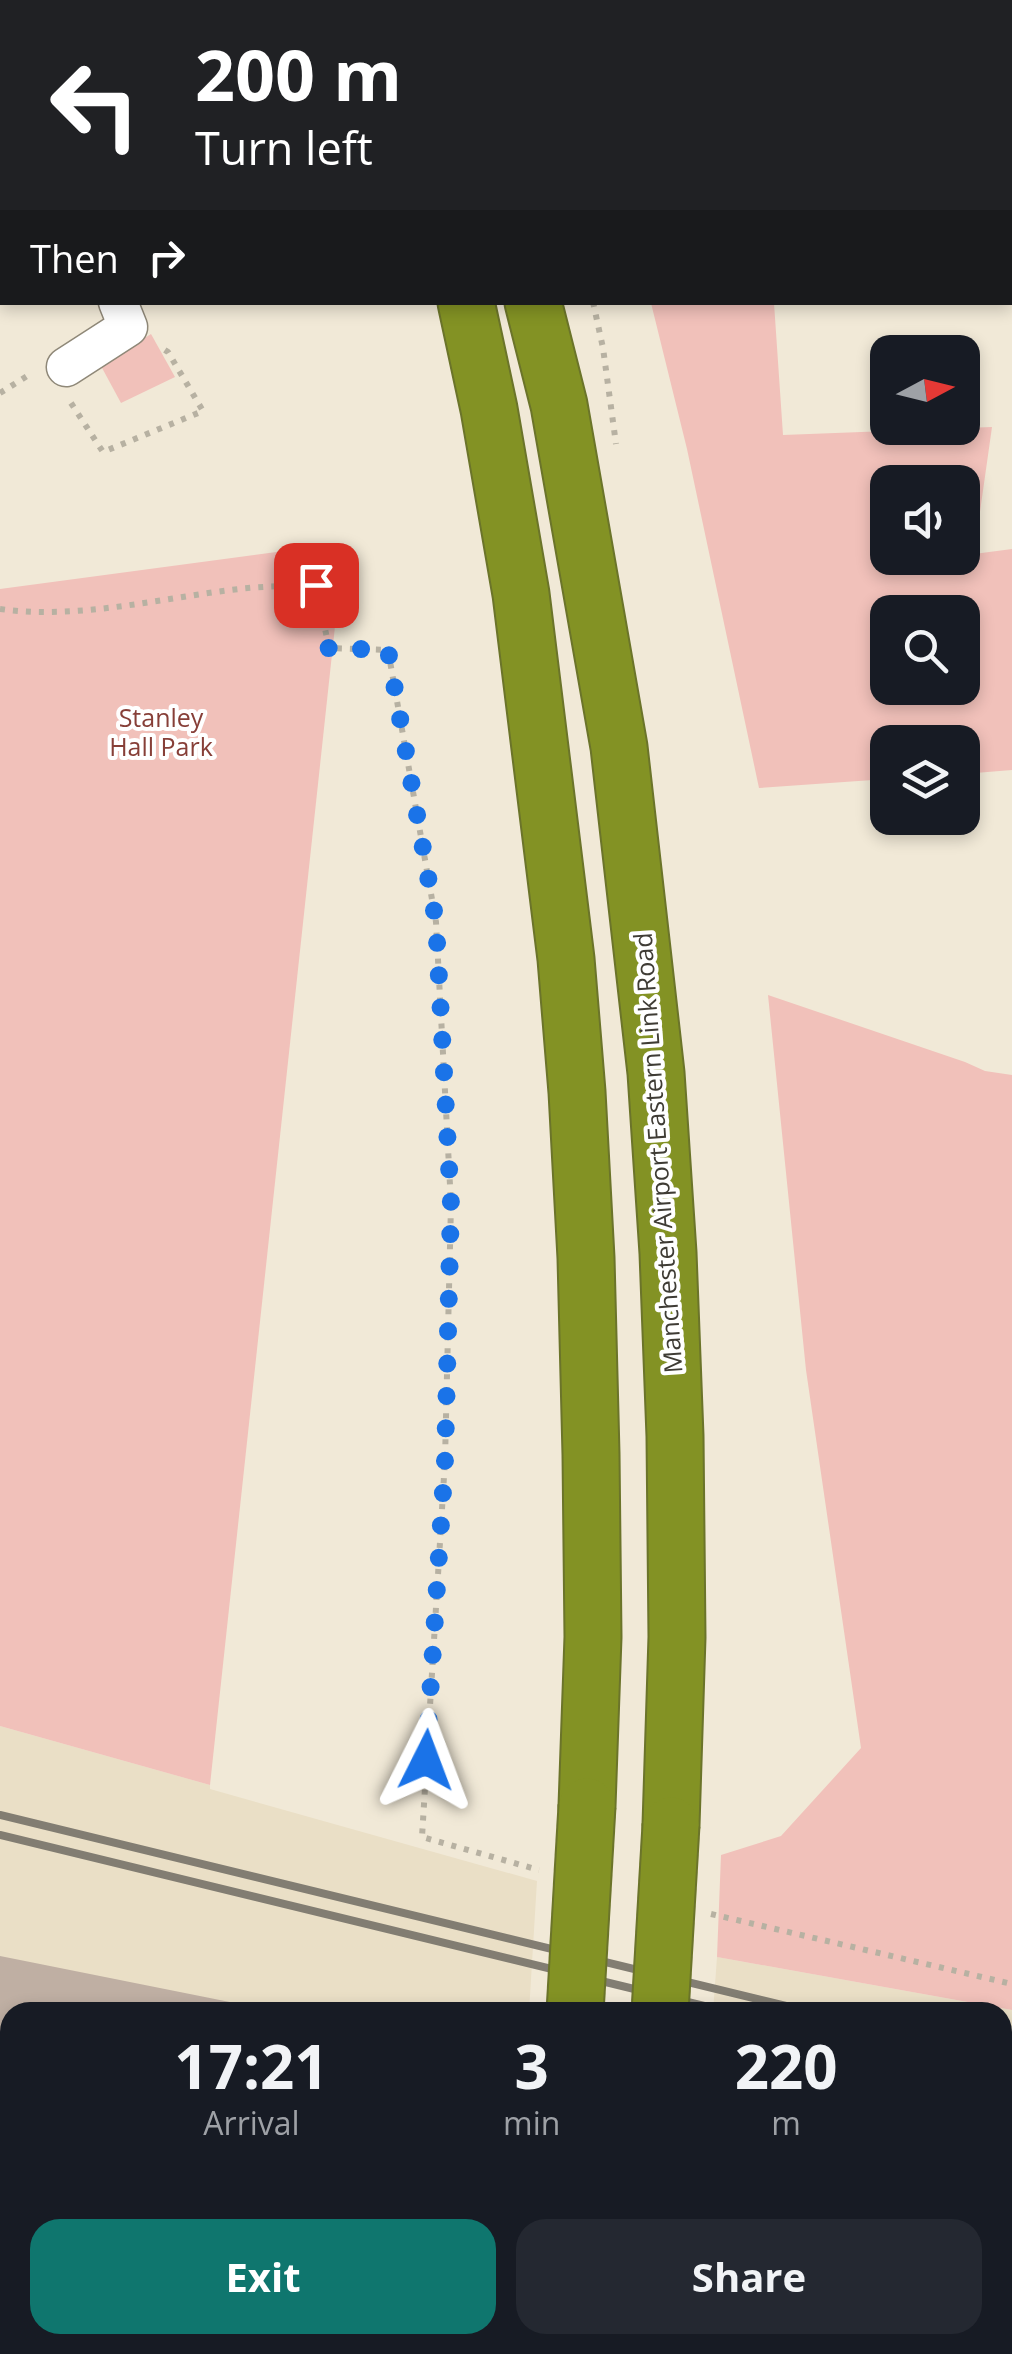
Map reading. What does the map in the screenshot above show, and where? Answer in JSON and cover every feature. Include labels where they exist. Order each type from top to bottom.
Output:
[{"type":"highway","points":[[440,305],[522,594]]},
{"type":"highway","points":[[467,305],[522,594],[566,959],[577,1092],[586,1258],[593,1637],[576,2002]]},
{"type":"highway","name":"Manchester Airport Eastern Link Road","points":[[533,305],[559,405],[620,746],[656,1073],[675,1436],[677,1637],[661,2002]]},
{"type":"highway","points":[[564,305],[600,514],[620,746]]},
{"type":"street","points":[[59,375],[123,315]]},
{"type":"path","points":[[0,392],[59,375],[103,452],[204,412],[168,352],[123,315]]},
{"type":"path","points":[[0,608],[33,613],[147,603],[240,589],[316,585],[328,648],[388,650],[436,922],[451,1204],[445,1460],[422,1837],[555,1874]]},
{"type":"path","points":[[700,1910],[1012,1984]]},
{"type":"shaded area","points":[[0,1726],[537,1881],[530,2002],[0,2002]]},
{"type":"shaded area","points":[[717,1957],[967,2002],[714,2002]]},
{"type":"green space","points":[[651,305],[774,305],[783,435],[870,432],[870,445],[980,445],[980,427],[992,427],[980,512],[980,465],[870,465],[870,575],[980,575],[980,553],[1012,549],[1012,770],[980,773],[980,725],[870,725],[870,780],[759,788],[687,449]]},
{"type":"green space","points":[[151,334],[175,377],[121,403],[101,366]]},
{"type":"green space","name":"Stanley Hall Park","points":[[344,543],[210,1785],[0,1726],[0,589]]},
{"type":"green space","points":[[768,995],[985,1071],[1012,1075],[1012,2002],[967,2002],[717,1957],[721,1855],[781,1836],[861,1748],[806,1370]]},
{"type":"building","points":[[0,1956],[230,2002],[0,2002]]},
{"type":"railway","points":[[0,1815],[770,2002]]},
{"type":"railway","points":[[0,1835],[688,2002]]},
{"type":"route","points":[[316,585],[328,648],[388,650],[436,922],[451,1204],[445,1460],[426,1760]]}]
